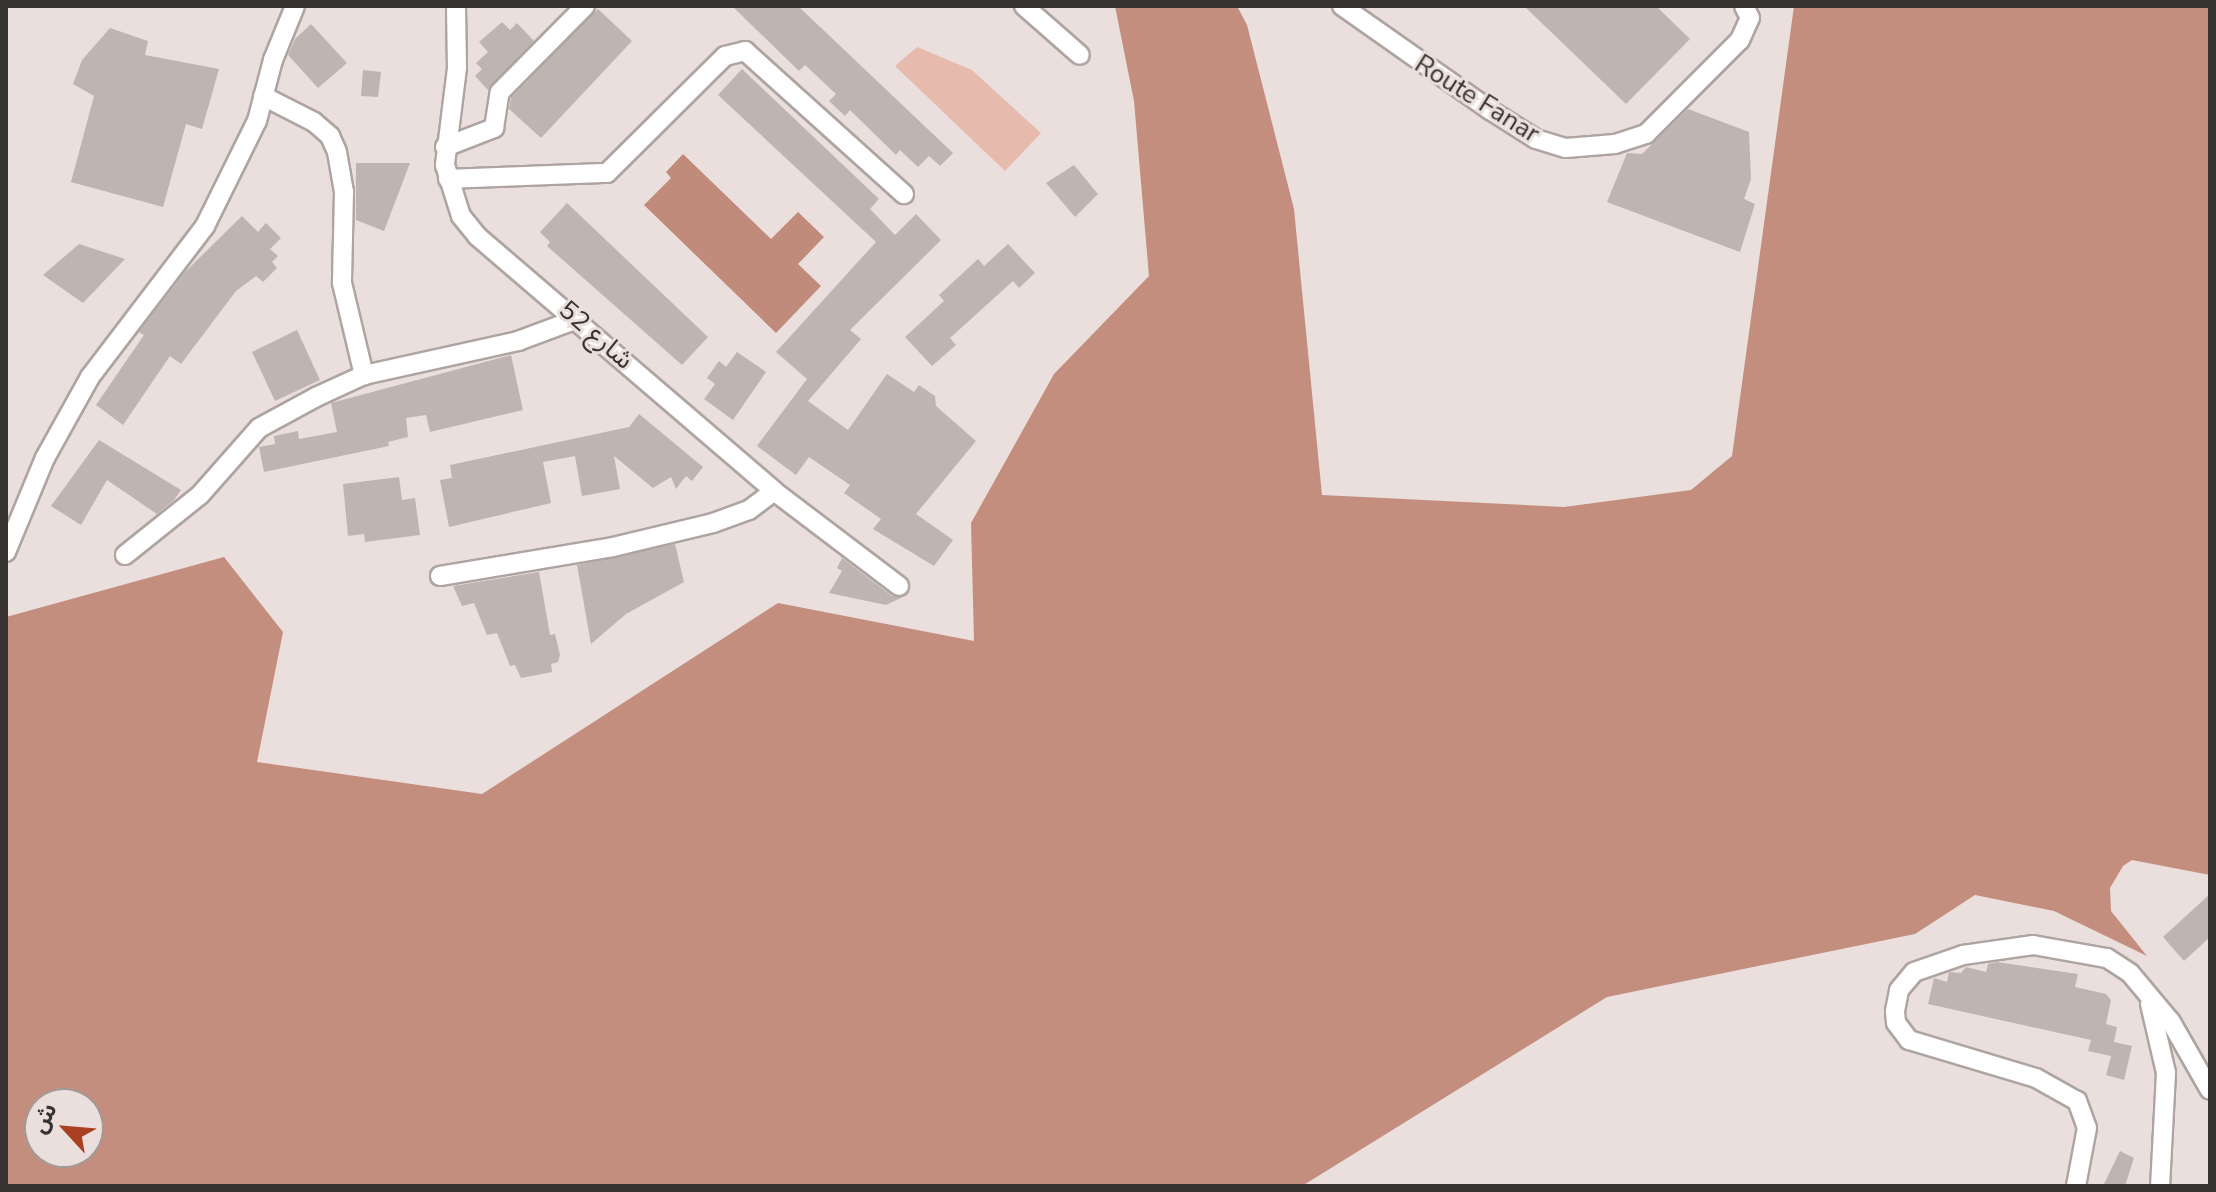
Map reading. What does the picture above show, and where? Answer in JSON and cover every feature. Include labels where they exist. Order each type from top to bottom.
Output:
[{"type":"street","points":[[6,552],[45,458],[90,377],[205,226],[257,121],[295,6]]},
{"type":"street","name":"شارع 52","points":[[456,6],[457,68],[445,147],[448,179],[461,216],[477,236],[774,491],[899,586]]},
{"type":"street","points":[[445,147],[494,128],[500,92],[585,6]]},
{"type":"street","points":[[1024,6],[1080,55]]},
{"type":"street","name":"Route Fanar","points":[[1342,6],[1479,103],[1536,139],[1566,148],[1615,144],[1646,134],[1740,40],[1750,18],[1744,6]]},
{"type":"street","points":[[448,179],[607,173],[725,56],[745,51],[904,194]]},
{"type":"street","points":[[263,96],[314,122],[330,136],[337,152],[344,192],[342,283],[364,375]]},
{"type":"street","points":[[125,555],[200,495],[259,428],[364,375],[518,341],[577,319]]},
{"type":"street","points":[[440,576],[613,547],[713,523],[749,510],[774,491]]},
{"type":"street","points":[[2076,1186],[2087,1128],[2077,1101],[2036,1078],[1909,1040],[1896,1023],[1899,990],[1925,964],[2033,945],[2107,958],[2142,987],[2171,1022],[2210,1090]]},
{"type":"street","points":[[2142,987],[2158,1029],[2166,1073],[2160,1186]]},
{"type":"shaded area","points":[[1115,6],[1237,6],[1247,25],[1294,209],[1322,495],[1564,507],[1691,490],[1732,456],[1794,6],[2210,6],[2210,875],[2132,860],[2123,866],[2110,888],[2111,911],[2147,956],[2054,911],[1975,895],[1915,934],[1607,997],[1302,1186],[6,1186],[6,617],[224,557],[283,632],[257,762],[482,794],[778,603],[974,641],[971,523],[1054,374],[1149,276],[1134,101]]},
{"type":"shaded area","points":[[917,47],[972,70],[1041,133],[1005,171],[895,66]]},
{"type":"shaded area","points":[[683,154],[771,239],[798,212],[824,237],[798,264],[821,286],[776,333],[644,205],[671,178],[666,172]]},
{"type":"building","points":[[732,6],[798,6],[953,153],[940,166],[929,156],[918,167],[900,150],[896,155],[850,110],[845,116],[829,101],[836,94],[805,65],[799,71]]},
{"type":"building","points":[[1524,6],[1656,6],[1690,39],[1626,104]]},
{"type":"building","points":[[598,9],[632,41],[541,138],[509,109],[511,98]]},
{"type":"building","points":[[502,22],[510,30],[517,23],[534,41],[488,90],[475,76],[482,69],[476,63],[488,52],[479,42]]},
{"type":"building","points":[[311,24],[347,63],[318,88],[288,55],[295,39]]},
{"type":"building","points":[[110,28],[148,41],[145,55],[219,69],[202,129],[186,124],[163,207],[71,182],[94,96],[73,84],[82,60]]},
{"type":"building","points":[[742,69],[879,199],[870,209],[895,235],[916,214],[941,240],[850,330],[861,339],[808,401],[848,430],[887,374],[914,392],[919,385],[935,396],[936,406],[976,441],[916,514],[953,540],[934,566],[873,529],[881,519],[844,493],[850,485],[809,457],[796,475],[757,446],[807,379],[776,352],[876,242],[718,95]]},
{"type":"building","points":[[363,70],[381,72],[378,97],[361,96]]},
{"type":"building","points":[[1688,109],[1749,132],[1751,179],[1744,199],[1755,204],[1740,252],[1607,202],[1627,153],[1642,154]]},
{"type":"building","points":[[356,163],[410,163],[384,231],[356,220]]},
{"type":"building","points":[[1074,165],[1098,194],[1075,217],[1046,183]]},
{"type":"building","points":[[567,203],[708,337],[682,365],[547,246],[550,242],[540,232]]},
{"type":"building","points":[[242,216],[258,232],[266,223],[281,238],[270,249],[278,256],[272,262],[277,268],[263,282],[256,276],[236,291],[181,364],[170,356],[123,425],[96,405],[144,335],[139,332],[185,272]]},
{"type":"building","points":[[79,244],[125,259],[83,303],[43,275]]},
{"type":"building","points":[[1008,244],[1035,273],[1019,288],[1013,281],[950,338],[956,345],[932,366],[905,337],[944,301],[939,295],[978,259],[984,266]]},
{"type":"building","points":[[297,330],[320,380],[275,401],[252,352]]},
{"type":"building","points":[[737,352],[766,372],[733,420],[704,399],[715,384],[707,378],[719,361],[726,367]]},
{"type":"building","points":[[511,355],[523,410],[430,432],[426,415],[406,418],[408,437],[388,442],[389,446],[264,472],[259,447],[275,444],[274,436],[298,431],[299,439],[337,432],[331,403]]},
{"type":"building","points":[[639,414],[703,467],[692,481],[686,476],[676,489],[671,477],[653,488],[614,456],[620,489],[582,496],[575,456],[543,462],[551,503],[449,527],[440,480],[452,478],[450,465],[629,427]]},
{"type":"building","points":[[99,440],[181,490],[174,500],[157,514],[107,480],[81,525],[51,506]]},
{"type":"building","points":[[399,477],[402,500],[415,498],[420,535],[365,542],[364,534],[348,536],[343,484]]},
{"type":"building","points":[[675,544],[684,582],[626,614],[591,644],[577,565]]},
{"type":"building","points":[[842,558],[892,596],[907,595],[886,605],[829,593],[842,571],[837,568]]},
{"type":"building","points":[[539,572],[550,635],[555,634],[560,655],[558,662],[551,664],[552,672],[521,678],[515,665],[510,666],[497,633],[487,635],[474,603],[462,606],[453,586]]},
{"type":"building","points":[[2210,894],[2210,937],[2184,961],[2163,937]]},
{"type":"building","points":[[1997,962],[2078,974],[2075,987],[2106,994],[2111,1000],[2106,1024],[2117,1027],[2114,1042],[2132,1046],[2124,1080],[2106,1075],[2111,1056],[2088,1051],[2091,1040],[1928,1004],[1934,978],[1947,982],[1949,972],[1961,973],[1966,967],[1986,972],[1988,964]]},
{"type":"building","points":[[2120,1151],[2134,1158],[2125,1186],[2103,1186]]}]
